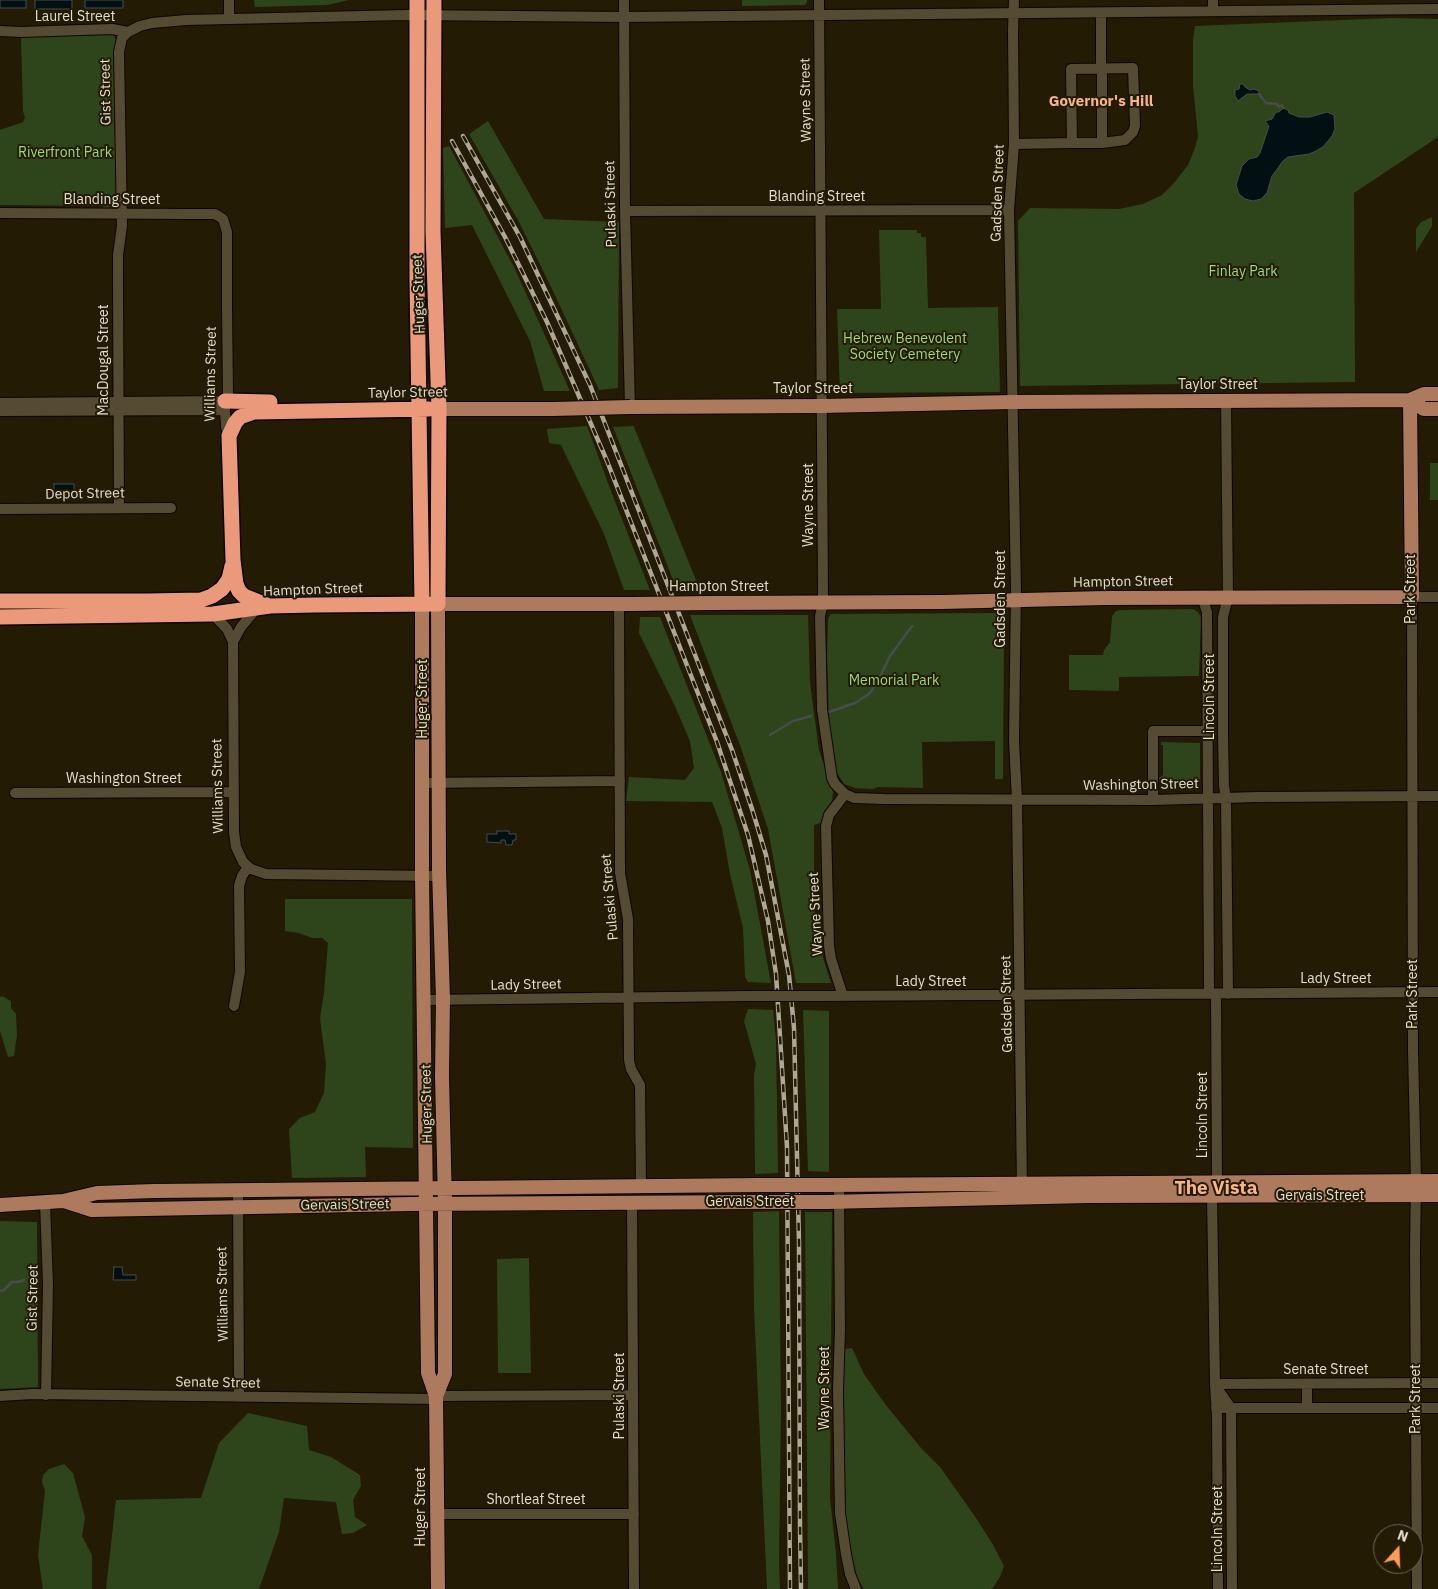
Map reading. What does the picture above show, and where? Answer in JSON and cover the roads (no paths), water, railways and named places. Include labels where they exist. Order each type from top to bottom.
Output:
[{"type":"highway","name":"Huger Street","points":[[417,0],[417,281],[422,604]]},
{"type":"highway","name":"Huger Street","points":[[434,0],[433,231],[439,409],[438,604]]},
{"type":"highway","points":[[225,406],[271,402],[300,411]]},
{"type":"highway","name":"Taylor Street","points":[[229,436],[240,417],[249,413],[439,409]]},
{"type":"highway","name":"Williams Street","points":[[229,436],[233,560]]},
{"type":"highway","points":[[0,601],[201,600],[216,594],[225,586],[231,575],[233,560]]},
{"type":"highway","points":[[233,560],[236,584],[239,591],[264,607]]},
{"type":"highway","name":"Hampton Street","points":[[0,617],[213,614],[264,607],[438,604]]},
{"type":"main road","name":"Taylor Street","points":[[439,409],[821,406],[1013,402],[1410,400],[1424,394],[1438,394]]},
{"type":"main road","name":"Taylor Street","points":[[1410,400],[1424,409],[1438,409]]},
{"type":"main road","name":"Park Street","points":[[1410,400],[1412,597]]},
{"type":"main road","name":"Hampton Street","points":[[438,604],[823,603],[1202,597],[1412,597]]},
{"type":"main road","name":"Huger Street","points":[[422,604],[422,875],[428,1373],[436,1397],[438,1589]]},
{"type":"main road","name":"Huger Street","points":[[436,1397],[445,1374],[445,1188],[442,1076],[443,1000],[439,876],[438,604]]},
{"type":"main road","name":"Gervais Street","points":[[63,1201],[92,1210],[426,1204],[833,1201],[1217,1182],[1438,1181]]},
{"type":"main road","name":"Gervais Street","points":[[0,1206],[63,1201],[97,1193],[114,1192],[759,1185],[833,1185],[1212,1196],[1438,1195]]},
{"type":"main road","points":[[632,1203],[638,1195],[667,1192],[673,1186]]},
{"type":"street","points":[[228,0],[229,19]]},
{"type":"street","name":"Pulaski Street","points":[[624,0],[625,211],[630,407]]},
{"type":"street","name":"Wayne Street","points":[[819,0],[823,603],[820,616],[823,718],[832,778],[844,794],[829,816],[826,826],[828,946],[830,959],[843,996]]},
{"type":"street","name":"Gadsden Street","points":[[1014,0],[1014,144],[1009,210],[1016,600],[1014,724],[1018,800],[1022,1191]]},
{"type":"street","points":[[1213,0],[1213,12]]},
{"type":"street","name":"Laurel Street","points":[[0,31],[21,32],[112,28],[128,32],[152,23],[229,19],[418,15],[624,17],[1213,12],[1409,5],[1438,9]]},
{"type":"street","points":[[1101,13],[1102,143]]},
{"type":"street","name":"Gist Street","points":[[122,213],[119,52],[122,38],[128,32]]},
{"type":"street","points":[[1014,144],[1102,143],[1125,140],[1133,132],[1136,118],[1133,68],[1071,69],[1072,143]]},
{"type":"street","name":"Blanding Street","points":[[625,211],[1009,210]]},
{"type":"street","name":"Blanding Street","points":[[0,213],[215,214],[223,219]]},
{"type":"street","name":"MacDougal Street","points":[[119,507],[118,255],[122,213]]},
{"type":"street","name":"Williams Street","points":[[223,219],[227,232],[228,394],[225,406],[226,427],[229,436]]},
{"type":"street","name":"Lincoln Street","points":[[1226,401],[1228,597],[1223,627],[1223,735],[1226,798],[1228,994]]},
{"type":"street","points":[[0,403],[225,406]]},
{"type":"street","points":[[0,411],[118,406]]},
{"type":"street","name":"Depot Street","points":[[0,509],[171,508]]},
{"type":"street","name":"Lincoln Street","points":[[1202,597],[1207,612],[1212,994],[1217,1182],[1212,1196],[1218,1589]]},
{"type":"street","name":"Hampton Street","points":[[1412,597],[1438,597]]},
{"type":"street","name":"Park Street","points":[[1412,597],[1417,1589]]},
{"type":"street","name":"Pulaski Street","points":[[618,604],[620,873],[628,913],[629,1060],[631,1069],[640,1085],[641,1186]]},
{"type":"street","points":[[233,642],[240,627],[264,607]]},
{"type":"street","points":[[213,614],[227,629],[233,642]]},
{"type":"street","name":"Williams Street","points":[[233,642],[234,832],[240,858],[248,867]]},
{"type":"street","points":[[1153,800],[1152,731],[1208,731]]},
{"type":"street","points":[[422,783],[620,781]]},
{"type":"street","name":"Washington Street","points":[[15,793],[233,792]]},
{"type":"street","name":"Washington Street","points":[[844,794],[854,798],[1018,800],[1438,796]]},
{"type":"street","points":[[234,1006],[240,972],[240,886],[242,876],[248,867],[258,873],[266,874],[439,876]]},
{"type":"street","name":"Lady Street","points":[[423,1000],[1438,992]]},
{"type":"street","name":"Wayne Street","points":[[833,1185],[840,1329],[838,1390],[840,1513],[846,1554],[856,1588]]},
{"type":"street","name":"Williams Street","points":[[238,1190],[239,1397]]},
{"type":"street","name":"Gist Street","points":[[45,1202],[48,1285],[46,1395]]},
{"type":"street","name":"Pulaski Street","points":[[632,1203],[634,1589]]},
{"type":"street","name":"Senate Street","points":[[1215,1384],[1438,1383]]},
{"type":"street","points":[[1215,1384],[1231,1408]]},
{"type":"street","points":[[1306,1384],[1307,1408]]},
{"type":"street","name":"Senate Street","points":[[0,1396],[436,1397],[633,1395]]},
{"type":"street","points":[[1216,1408],[1438,1408]]},
{"type":"street","name":"Lincoln Street","points":[[1231,1408],[1232,1589]]},
{"type":"street","name":"Shortleaf Street","points":[[437,1514],[634,1514]]},
{"type":"waterway","points":[[1259,94],[1266,103],[1277,104],[1279,107],[1282,105],[1283,108]]},
{"type":"waterway","points":[[829,712],[855,703],[869,694],[877,683],[890,656],[912,626]]},
{"type":"waterway","points":[[770,735],[793,721],[811,716]]},
{"type":"waterway","points":[[0,1291],[4,1290],[12,1282],[24,1280]]},
{"type":"railway","points":[[463,136],[520,237],[590,385],[732,750],[766,855],[789,975],[794,1028],[799,1242],[801,1589]]},
{"type":"railway","points":[[452,141],[505,237],[547,322],[607,461],[717,742],[748,835],[768,921],[776,974],[787,1147],[790,1589]]},
{"type":"district","name":"Governor's Hill","points":[[1101,102]]},
{"type":"district","name":"The Vista","points":[[1216,1189]]},
{"type":"park label","name":"Riverfront Park","points":[[65,153]]},
{"type":"park label","name":"Finlay Park","points":[[1243,272]]},
{"type":"park label","name":"Hebrew Benevolent Society Cemetery","points":[[905,348]]},
{"type":"park label","name":"Memorial Park","points":[[894,681]]}]
